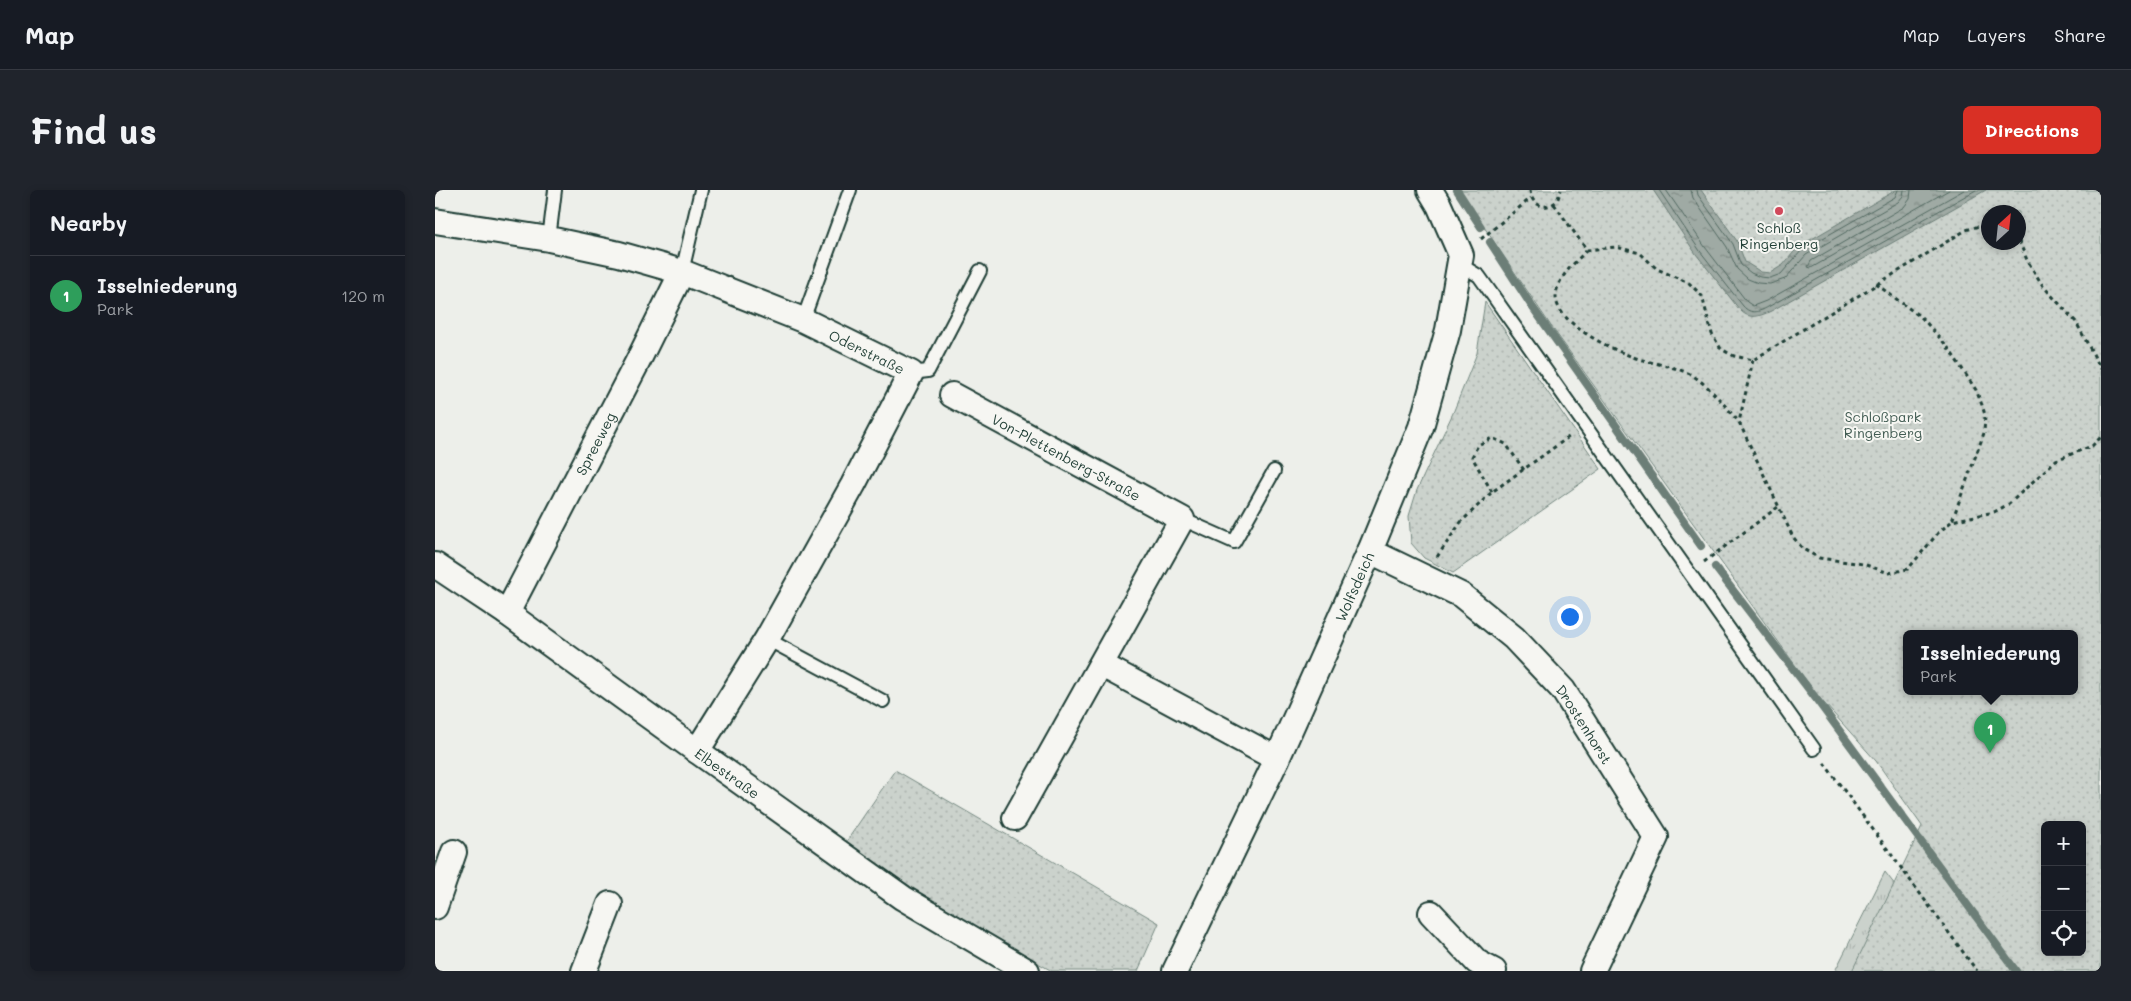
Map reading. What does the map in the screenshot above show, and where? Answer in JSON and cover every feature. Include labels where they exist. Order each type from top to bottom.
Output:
[{"type":"street","points":[[1429,190],[1439,205],[1461,260]]},
{"type":"street","name":"Oderstraße","points":[[435,221],[549,239],[619,254],[682,272],[803,320],[911,374],[853,486],[767,639],[697,752]]},
{"type":"street","name":"Wolfsdeich","points":[[1175,971],[1277,759],[1370,551],[1421,428],[1448,330],[1461,260]]},
{"type":"street","name":"Spreeweg","points":[[507,613],[637,363],[682,272]]},
{"type":"street","name":"Von-Plettenberg-Straße","points":[[952,395],[1182,519]]},
{"type":"street","points":[[1015,818],[1182,519]]},
{"type":"street","name":"Drostenhorst","points":[[1370,551],[1461,595],[1514,638],[1563,690],[1655,837],[1592,971]]},
{"type":"street","name":"Elbestraße","points":[[435,565],[507,613],[697,752],[903,898],[1027,971]]},
{"type":"street","points":[[1102,665],[1277,759]]},
{"type":"street","points":[[435,908],[454,852]]},
{"type":"street","points":[[584,971],[610,904]]},
{"type":"street","points":[[1431,913],[1477,962],[1494,971]]},
{"type":"lane","points":[[549,239],[555,190]]},
{"type":"lane","points":[[682,272],[701,190]]},
{"type":"lane","points":[[803,320],[850,190]]},
{"type":"lane","points":[[1461,260],[1479,276],[1814,749]]},
{"type":"lane","points":[[911,374],[927,371],[980,271]]},
{"type":"lane","name":"Von-Plettenberg-Straße","points":[[1182,519],[1233,542],[1274,471]]},
{"type":"lane","points":[[767,639],[883,700]]},
{"type":"path","points":[[1529,190],[1531,198],[1539,206],[1544,207],[1554,204],[1560,197],[1561,190]]},
{"type":"path","points":[[1461,260],[1531,198]]},
{"type":"path","points":[[1554,204],[1587,250]]},
{"type":"path","points":[[1981,225],[1966,230],[1753,360],[1734,356],[1721,349],[1712,334],[1702,296],[1689,283],[1657,269],[1640,253],[1616,247],[1587,250],[1565,273],[1556,297],[1560,311],[1587,335],[1638,358],[1669,365],[1691,375],[1707,388],[1739,422],[1793,537],[1803,549],[1819,558],[1863,564],[1889,573],[1908,569],[1938,532],[1952,521],[1994,512],[2002,508],[2009,504],[2056,460],[2092,446],[2101,438]]},
{"type":"path","points":[[2023,250],[2043,286],[2076,322],[2101,369]]},
{"type":"path","points":[[1876,284],[1922,318],[1947,346],[1976,390],[1982,405],[1985,415],[1984,433],[1952,521]]},
{"type":"path","points":[[1739,422],[1753,360]]},
{"type":"path","points":[[1424,576],[1461,522],[1492,492],[1584,426]]},
{"type":"path","points":[[1492,492],[1472,457],[1478,445],[1492,438],[1506,444],[1524,470]]},
{"type":"path","points":[[1689,573],[1778,507]]},
{"type":"path","points":[[1814,749],[1977,971]]},
{"type":"green space","name":"Schloßpark Ringenberg","points":[[1459,190],[2101,190],[2101,971],[1852,971],[1922,826],[1876,761],[1816,694],[1551,326]]},
{"type":"green space","points":[[1485,302],[1601,469],[1453,573],[1424,558],[1411,543],[1409,516],[1417,490],[1453,413],[1477,353]]},
{"type":"green space","points":[[895,770],[1159,923],[1138,971],[1052,971],[947,912],[846,842]]},
{"type":"green space","points":[[1885,872],[1962,971],[1835,971]]},
{"type":"water","points":[[1653,190],[1701,190],[1737,241],[1745,262],[1761,272],[1770,273],[1783,265],[1798,247],[1896,190],[1986,190],[1771,311],[1762,315],[1750,316],[1739,309],[1696,254]]},
{"type":"waterway","points":[[1457,190],[1481,227]]},
{"type":"waterway","points":[[1490,242],[1531,305],[1701,546]]},
{"type":"waterway","points":[[1715,567],[1814,696],[2016,971]]},
{"type":"place","name":"Schloß Ringenberg","points":[[1779,211]]},
{"type":"place","name":"Isselniederung","points":[[1990,753]]}]
